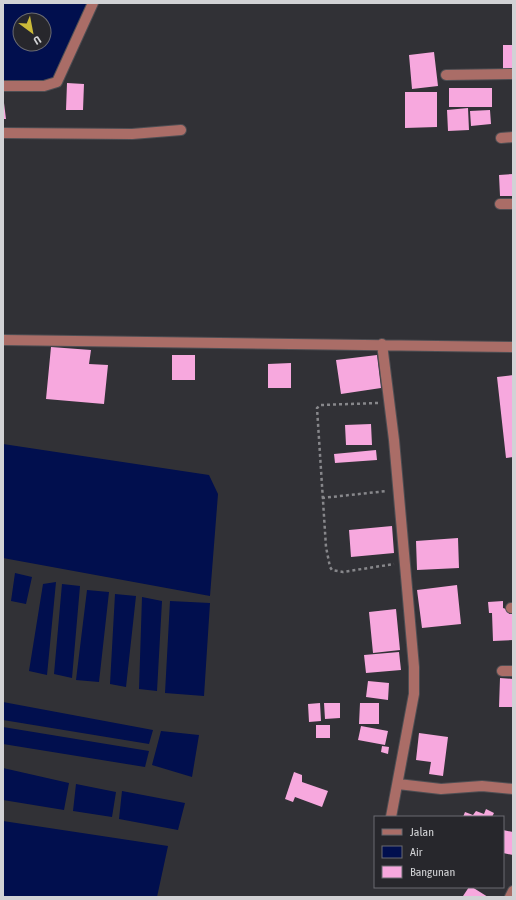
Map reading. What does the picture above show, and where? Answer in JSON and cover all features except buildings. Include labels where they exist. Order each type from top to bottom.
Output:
[{"type":"street","points":[[3,86],[44,86],[57,82],[93,3]]},
{"type":"street","points":[[446,74],[513,74]]},
{"type":"street","points":[[3,133],[132,134],[181,130]]},
{"type":"street","points":[[501,138],[513,138]]},
{"type":"street","points":[[500,204],[513,204]]},
{"type":"street","points":[[3,340],[513,346]]},
{"type":"street","points":[[382,344],[399,490],[414,667],[414,694],[391,816]]},
{"type":"street","points":[[502,671],[513,671]]},
{"type":"street","points":[[398,784],[441,789],[482,786],[513,789]]},
{"type":"street","points":[[510,897],[513,892]]},
{"type":"path","points":[[389,403],[321,405],[317,408],[326,547],[329,565],[332,570],[343,572],[404,562]]},
{"type":"path","points":[[322,498],[399,490]]},
{"type":"water","points":[[3,3],[89,3],[52,81],[3,81]]},
{"type":"water","points":[[3,444],[209,475],[218,494],[210,596],[3,558]]},
{"type":"water","points":[[15,573],[32,577],[26,604],[11,601]]},
{"type":"water","points":[[56,582],[47,675],[29,671],[43,584]]},
{"type":"water","points":[[62,584],[80,586],[72,678],[54,674]]},
{"type":"water","points":[[87,590],[109,592],[99,682],[76,680]]},
{"type":"water","points":[[115,594],[136,596],[126,687],[110,684]]},
{"type":"water","points":[[142,597],[162,601],[157,691],[139,689]]},
{"type":"water","points":[[170,601],[210,603],[204,696],[165,693]]},
{"type":"water","points":[[3,702],[153,730],[149,744],[3,720]]},
{"type":"water","points":[[3,727],[149,751],[145,767],[3,744]]},
{"type":"water","points":[[161,731],[199,735],[192,777],[152,765]]},
{"type":"water","points":[[3,768],[69,783],[64,810],[3,800]]},
{"type":"water","points":[[76,784],[116,792],[112,817],[73,811]]},
{"type":"water","points":[[122,791],[185,803],[178,830],[119,819]]},
{"type":"water","points":[[3,821],[168,846],[157,897],[3,897]]}]
